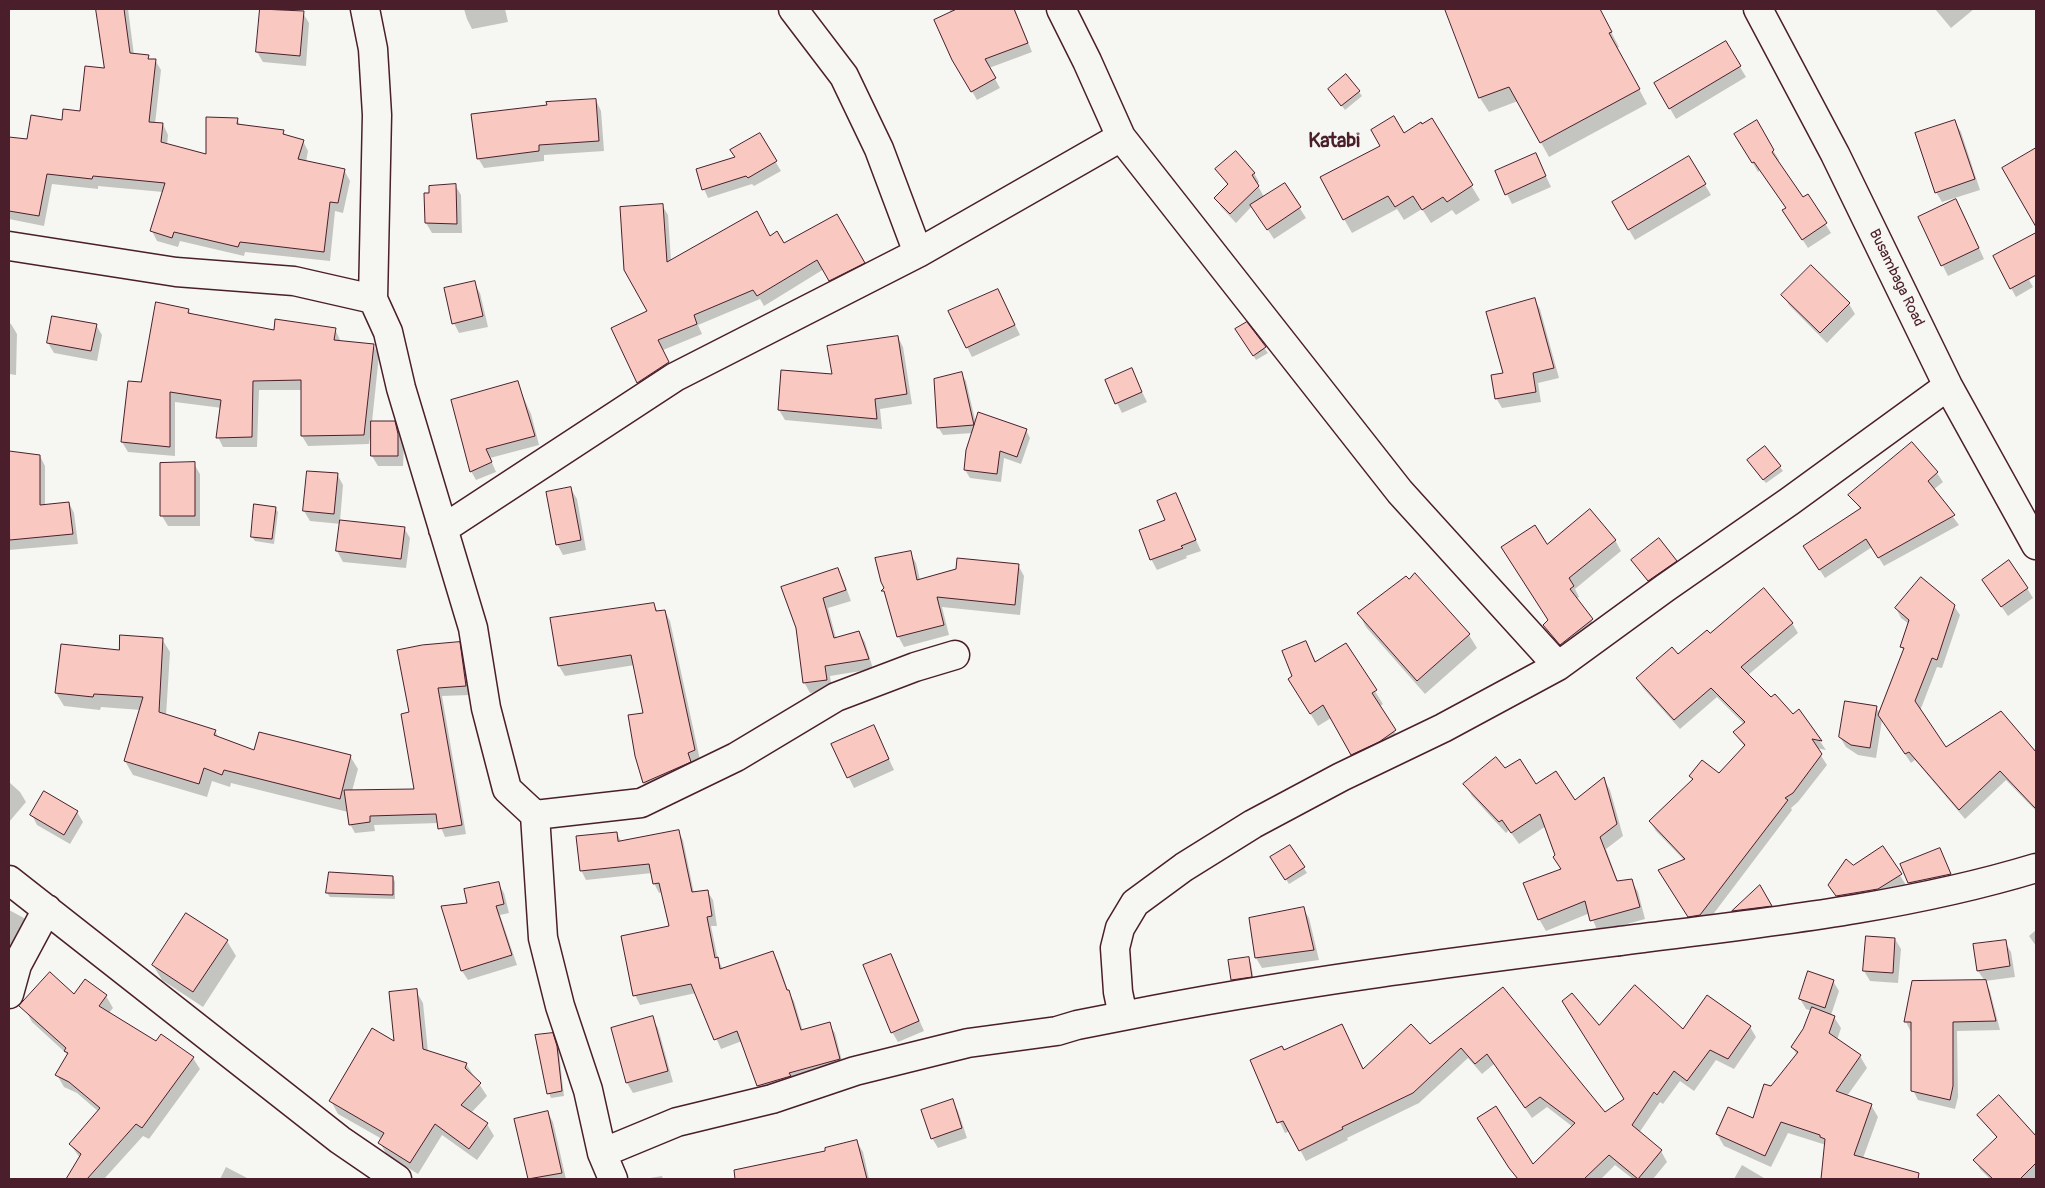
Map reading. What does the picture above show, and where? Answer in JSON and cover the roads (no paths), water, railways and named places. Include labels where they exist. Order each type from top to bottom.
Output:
[{"type":"street","points":[[365,9],[374,49],[377,115],[373,299],[388,332],[401,388],[473,628],[486,708],[507,790],[535,815],[543,938],[560,1006],[588,1090],[602,1153],[613,1179]]},
{"type":"street","points":[[793,9],[844,76],[879,149],[918,253]]},
{"type":"street","points":[[1062,9],[1121,137],[1400,492],[1558,666]]},
{"type":"street","name":"Busambaga Road","points":[[1758,9],[1835,154],[1948,386],[2036,545]]},
{"type":"street","points":[[443,529],[675,377],[918,253],[1121,137]]},
{"type":"street","points":[[9,246],[176,272],[294,281],[373,299]]},
{"type":"street","points":[[1123,1016],[1118,992],[1115,948],[1120,928],[1136,903],[1184,867],[1253,824],[1341,777],[1443,728],[1558,666],[1664,588],[1790,501],[1948,386]]},
{"type":"street","points":[[535,815],[641,803],[736,757],[836,697],[915,667],[955,655]]},
{"type":"street","points":[[602,1153],[677,1122],[772,1099],[855,1070],[968,1043],[1057,1031],[1077,1025],[1240,993],[1851,911],[1941,892],[2036,868]]},
{"type":"street","points":[[9,880],[274,1090],[340,1140],[397,1179]]},
{"type":"street","points":[[9,994],[17,965],[47,909]]},
{"type":"district","name":"Katabi","points":[[1334,142]]}]
